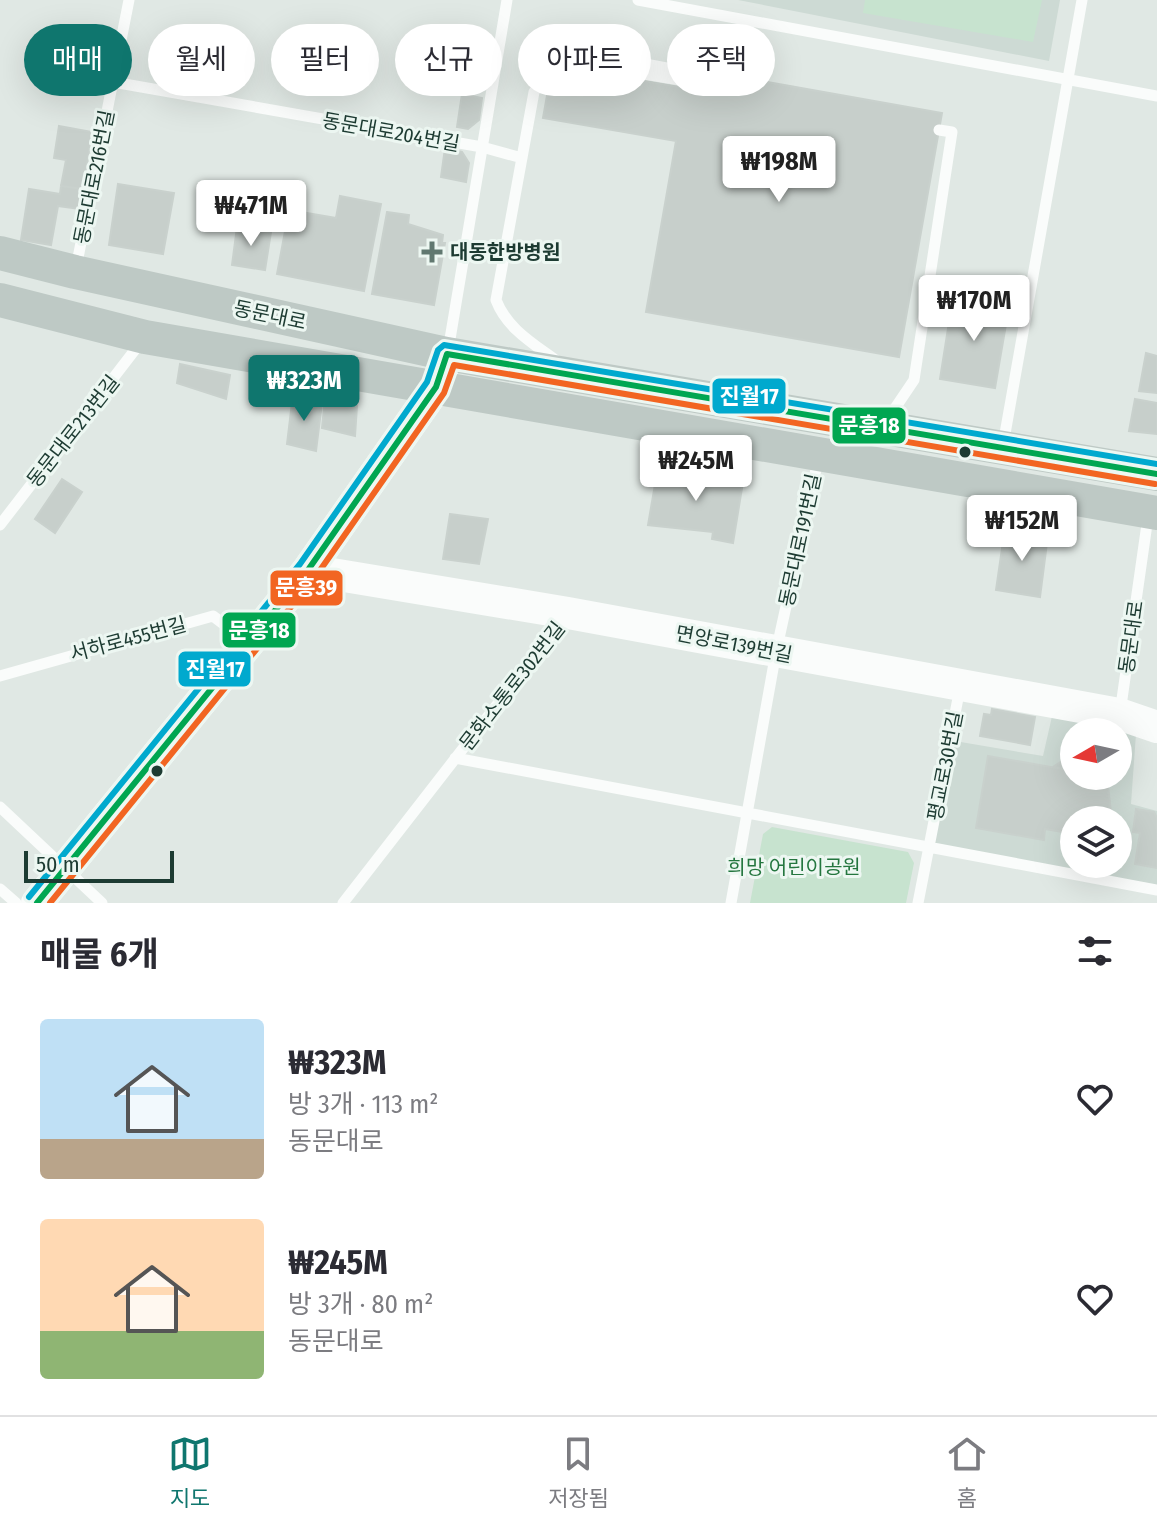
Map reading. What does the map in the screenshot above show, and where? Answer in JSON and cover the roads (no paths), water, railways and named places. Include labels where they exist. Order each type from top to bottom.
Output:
[{"type":"main road","name":"동문대로","points":[[5,250],[75,272],[447,354],[1003,445],[1157,474]]},
{"type":"main road","name":"동문대로","points":[[0,300],[39,313],[145,337],[1153,512]]},
{"type":"main road","points":[[0,318],[39,313]]},
{"type":"street","points":[[37,903],[308,570],[436,387],[447,354]]},
{"type":"street","name":"면앙로139번길","points":[[308,570],[568,613],[1119,714],[1157,727]]},
{"type":"lane","name":"동문대로216번길","points":[[124,24],[129,0]]},
{"type":"lane","name":"동문대로204번길","points":[[447,354],[507,0]]},
{"type":"lane","points":[[638,0],[1157,96]]},
{"type":"lane","points":[[1003,445],[1082,0]]},
{"type":"lane","points":[[575,374],[518,332],[501,314],[496,300],[534,92],[548,71],[572,62],[667,74]]},
{"type":"lane","name":"동문대로216번길","points":[[132,85],[299,116]]},
{"type":"lane","name":"동문대로216번길","points":[[75,272],[110,96]]},
{"type":"lane","name":"동문대로204번길","points":[[299,116],[482,147],[522,158]]},
{"type":"lane","points":[[883,425],[914,380],[952,132],[939,130]]},
{"type":"lane","name":"동문대로213번길","points":[[0,525],[145,337]]},
{"type":"lane","name":"동문대로191번길","points":[[731,903],[776,652],[819,455]]},
{"type":"lane","name":"동문대로","points":[[1119,714],[1153,512]]},
{"type":"lane","name":"문화소통로302번길","points":[[343,903],[568,613]]},
{"type":"lane","name":"서하로455번길","points":[[0,676],[213,616],[250,644]]},
{"type":"lane","name":"평교로30번길","points":[[918,903],[960,685]]},
{"type":"lane","name":"문화소통로302번길","points":[[455,758],[745,814]]},
{"type":"lane","points":[[0,807],[102,903]]},
{"type":"lane","points":[[745,814],[929,847]]},
{"type":"lane","name":"평교로30번길","points":[[929,847],[1157,890]]},
{"type":"lane","points":[[0,889],[16,903]]},
{"type":"place","name":"대동한방병원","points":[[432,252]]},
{"type":"park label","name":"희망 어린이공원","points":[[794,867]]}]
